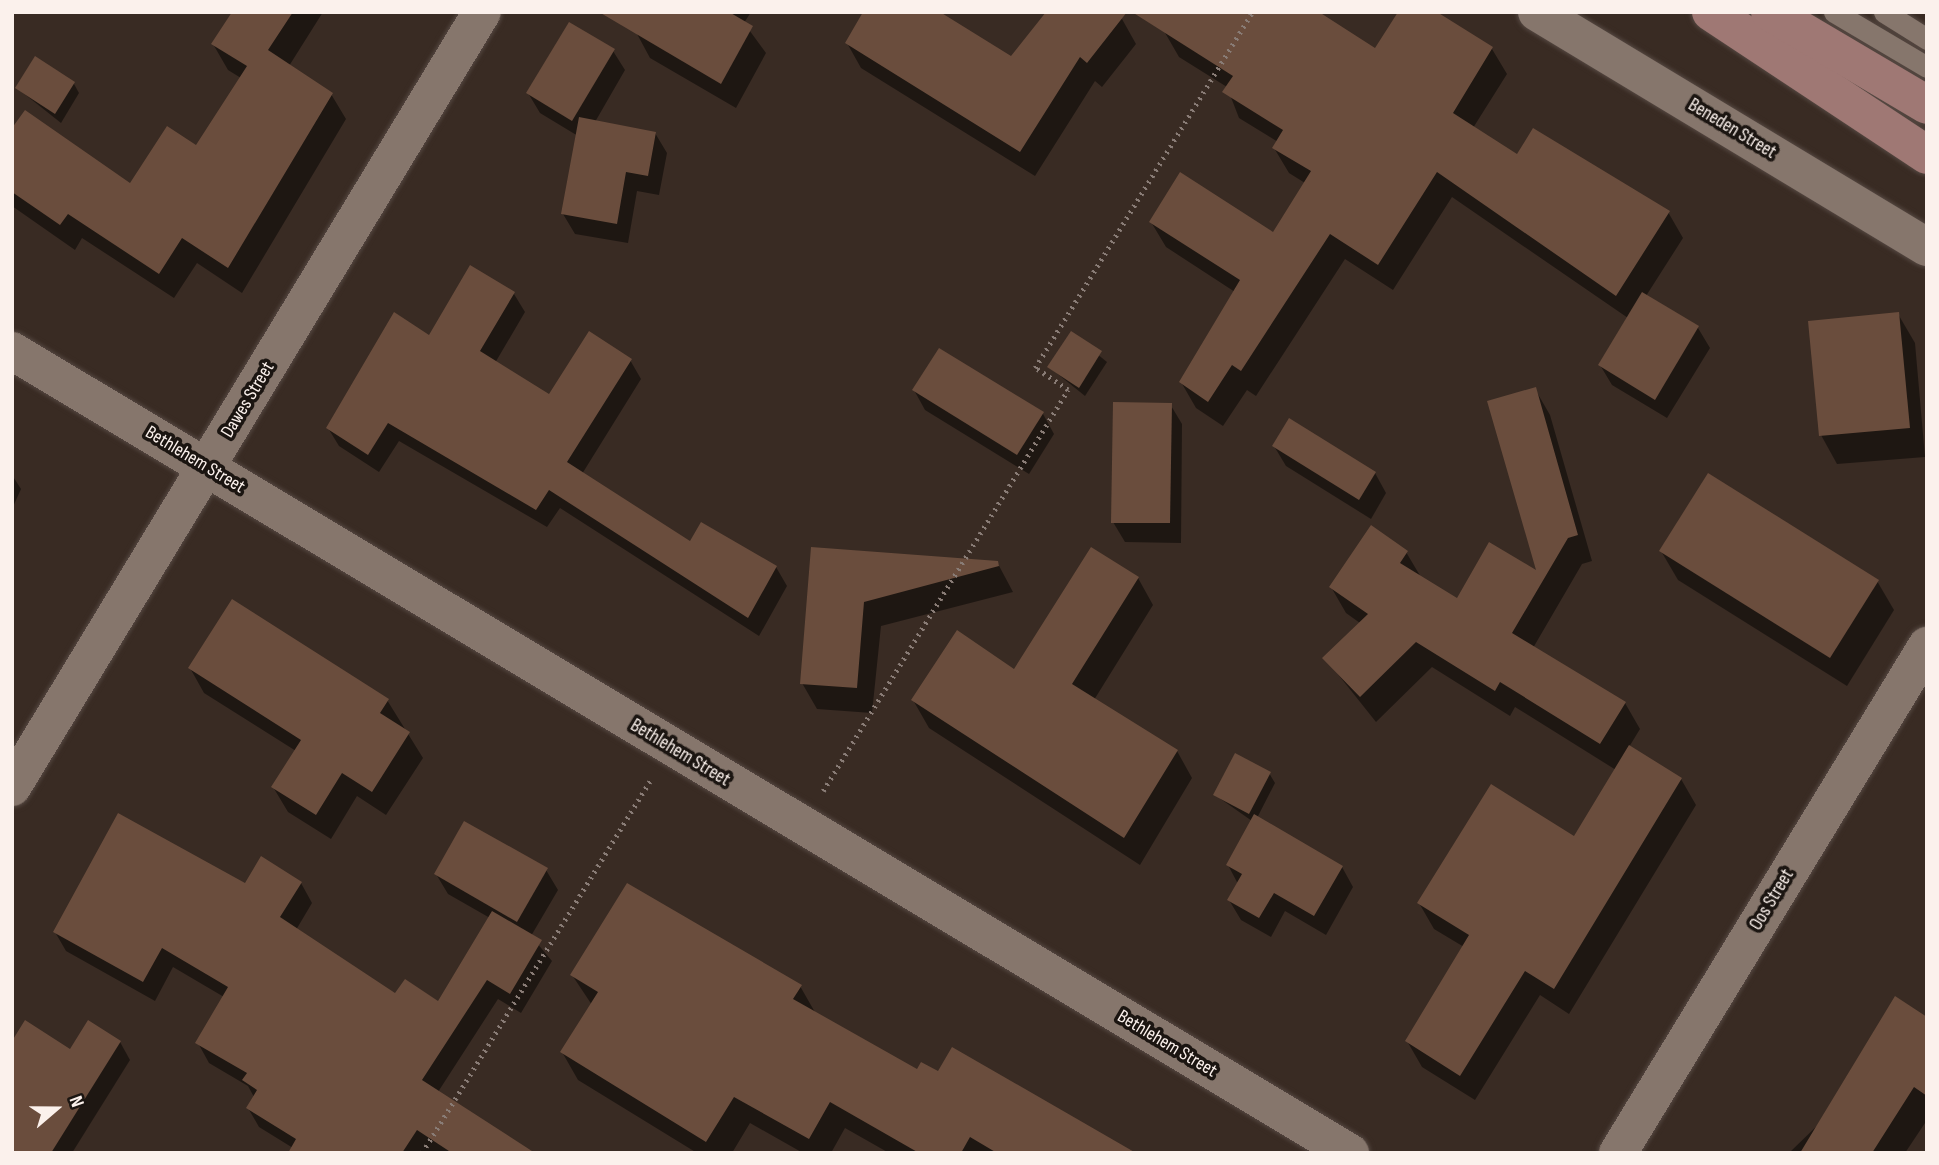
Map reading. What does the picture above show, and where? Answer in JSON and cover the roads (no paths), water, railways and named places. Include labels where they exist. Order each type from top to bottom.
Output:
[{"type":"main road","points":[[1711,12],[1927,155]]},
{"type":"main road","points":[[1770,12],[1927,104]]},
{"type":"street","name":"Dawes Street","points":[[12,787],[482,12]]},
{"type":"street","name":"Beneden Street","points":[[1537,12],[1927,247]]},
{"type":"street","name":"Bethlehem Street","points":[[12,351],[801,827],[1350,1153]]},
{"type":"street","name":"Oos Street","points":[[1618,1153],[1927,646]]},
{"type":"lane","points":[[1834,12],[1927,67]]},
{"type":"lane","points":[[1884,12],[1927,39]]}]
